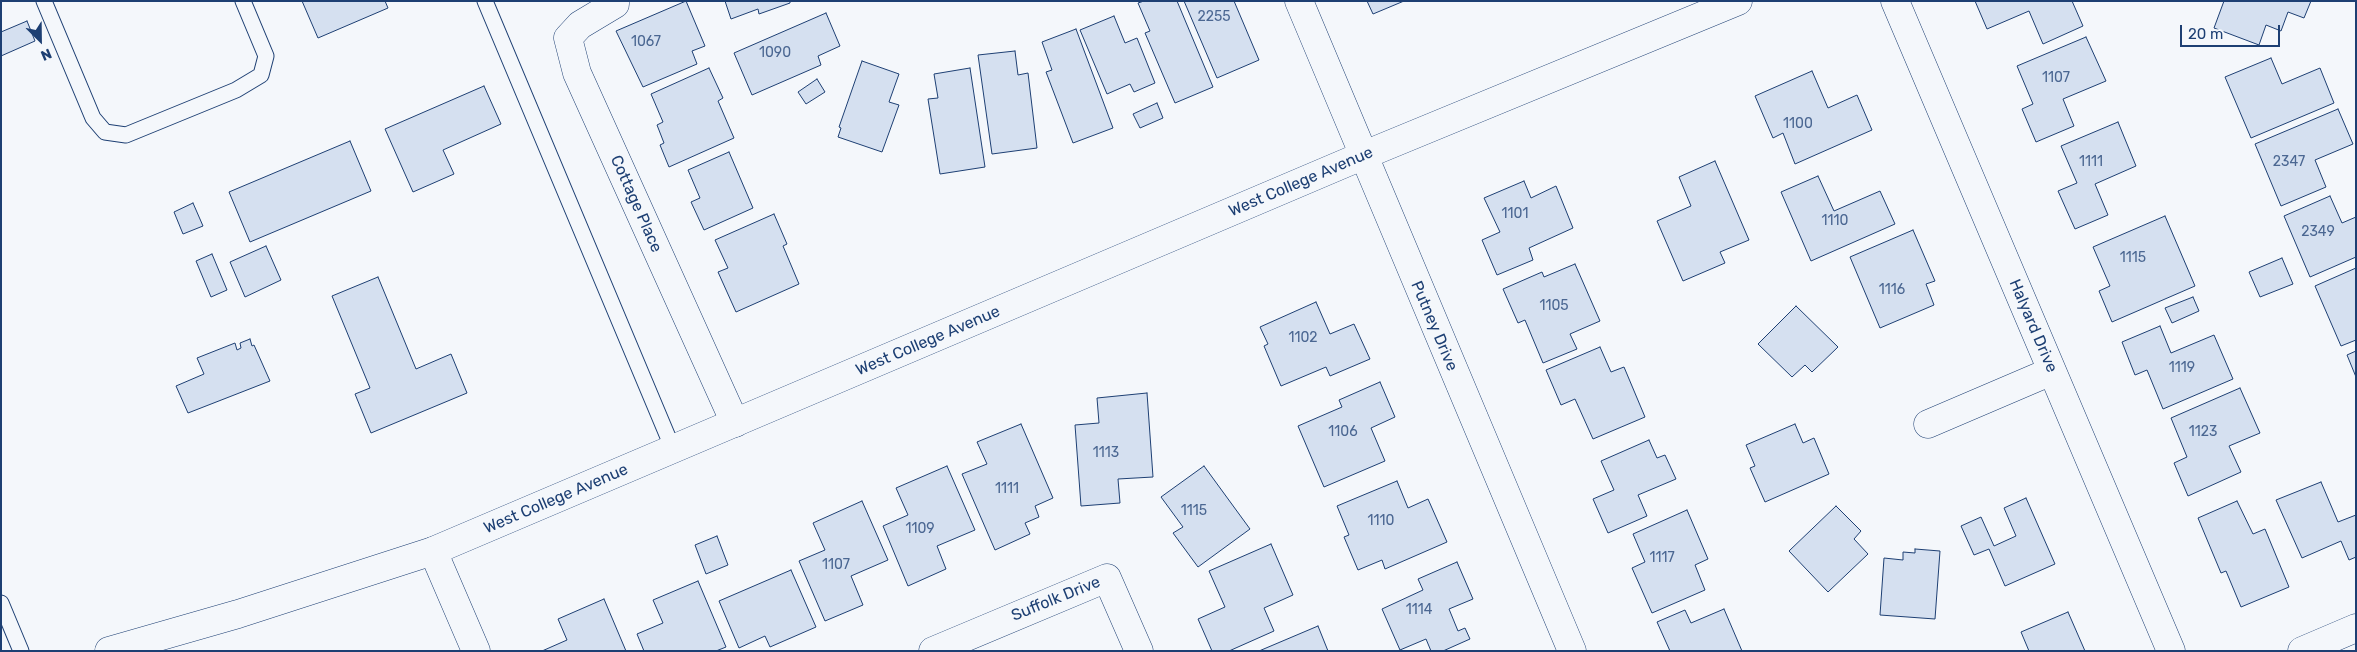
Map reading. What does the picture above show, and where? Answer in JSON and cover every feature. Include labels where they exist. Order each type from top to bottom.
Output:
[{"type":"street","name":"Cottage Place","points":[[615,1],[615,4],[580,25],[568,38],[577,73],[734,423]]},
{"type":"street","name":"Putney Drive","points":[[1299,1],[1362,156],[1572,651]]},
{"type":"street","name":"West College Avenue","points":[[109,651],[238,614],[433,552],[1362,156],[1738,1]]},
{"type":"street","name":"Halyard Drive","points":[[1895,1],[2171,651]]},
{"type":"street","points":[[1928,424],[2052,370]]},
{"type":"street","points":[[433,552],[476,651]]},
{"type":"street","name":"Suffolk Drive","points":[[933,651],[1107,578],[1138,651]]},
{"type":"street","points":[[2302,651],[2356,628]]},
{"type":"lane","points":[[44,1],[93,118],[105,132],[126,135],[236,90],[261,75],[266,56],[243,1]]},
{"type":"lane","points":[[485,1],[673,450]]},
{"type":"lane","points":[[1,603],[21,651]]},
{"type":"building","points":[[302,1],[385,1],[388,8],[318,38]]},
{"type":"building","points":[[686,1],[705,46],[692,51],[697,64],[643,87],[616,31]]},
{"type":"building","points":[[725,1],[790,1],[790,3],[759,14],[758,9],[731,19]]},
{"type":"building","points":[[1144,1],[1177,1],[1213,87],[1175,103],[1145,33],[1150,31],[1138,3]]},
{"type":"building","points":[[1184,1],[1234,1],[1259,60],[1217,78]]},
{"type":"building","points":[[1367,1],[1404,1],[1373,14]]},
{"type":"building","points":[[1975,1],[2072,1],[2083,26],[2043,44],[2029,11],[1987,29]]},
{"type":"building","points":[[2224,1],[2311,1],[2304,18],[2288,12],[2281,31],[2266,25],[2259,45],[2214,28]]},
{"type":"building","points":[[826,13],[840,46],[818,56],[821,65],[752,95],[734,53]]},
{"type":"building","points":[[1114,16],[1125,43],[1137,38],[1155,83],[1134,92],[1130,84],[1107,94],[1080,30]]},
{"type":"building","points":[[27,21],[35,41],[1,56],[1,32]]},
{"type":"building","points":[[1076,29],[1113,128],[1073,143],[1046,72],[1052,70],[1042,42]]},
{"type":"building","points":[[2086,37],[2106,81],[2063,99],[2074,126],[2036,142],[2022,109],[2033,104],[2017,66]]},
{"type":"building","points":[[1015,51],[1018,75],[1028,73],[1037,148],[992,154],[978,55]]},
{"type":"building","points":[[2271,58],[2282,84],[2320,68],[2334,103],[2251,138],[2225,77]]},
{"type":"building","points":[[862,61],[899,74],[889,102],[899,105],[882,152],[838,137],[841,128],[839,127]]},
{"type":"building","points":[[709,68],[723,98],[718,101],[734,138],[669,167],[660,145],[664,143],[657,125],[663,122],[651,94]]},
{"type":"building","points":[[970,68],[985,167],[940,174],[928,99],[938,98],[934,74]]},
{"type":"building","points":[[1812,71],[1828,108],[1857,95],[1872,130],[1795,164],[1783,133],[1773,138],[1755,96]]},
{"type":"building","points":[[817,79],[825,92],[806,104],[798,92]]},
{"type":"building","points":[[484,86],[501,124],[443,150],[454,174],[413,192],[385,129]]},
{"type":"building","points":[[1157,103],[1163,118],[1140,128],[1133,114]]},
{"type":"building","points":[[2338,109],[2353,144],[2315,160],[2326,187],[2281,206],[2255,144]]},
{"type":"building","points":[[2118,122],[2136,166],[2095,184],[2108,215],[2075,229],[2058,191],[2077,183],[2061,146]]},
{"type":"building","points":[[350,141],[371,191],[250,242],[229,192]]},
{"type":"building","points":[[729,152],[753,208],[704,230],[691,202],[700,198],[688,170]]},
{"type":"building","points":[[1715,161],[1749,240],[1720,252],[1725,263],[1683,281],[1657,221],[1691,206],[1679,177]]},
{"type":"building","points":[[1818,176],[1834,211],[1880,191],[1895,224],[1811,261],[1781,192]]},
{"type":"building","points":[[1524,181],[1531,198],[1556,186],[1573,228],[1529,248],[1533,260],[1497,275],[1482,240],[1500,232],[1484,198]]},
{"type":"building","points":[[2330,196],[2342,223],[2356,217],[2356,257],[2310,277],[2284,216]]},
{"type":"building","points":[[193,203],[203,226],[183,234],[174,212]]},
{"type":"building","points":[[774,214],[787,244],[783,246],[799,284],[736,312],[718,272],[728,268],[715,240]]},
{"type":"building","points":[[2165,216],[2195,286],[2112,322],[2099,291],[2110,286],[2093,247]]},
{"type":"building","points":[[1913,230],[1935,281],[1926,284],[1934,305],[1880,328],[1850,257]]},
{"type":"building","points":[[266,246],[281,280],[245,297],[230,262]]},
{"type":"building","points":[[212,254],[227,290],[211,297],[196,261]]},
{"type":"building","points":[[2282,258],[2293,284],[2260,297],[2249,272]]},
{"type":"building","points":[[1575,264],[1600,321],[1570,334],[1577,349],[1543,363],[1525,320],[1518,323],[1503,289],[1542,272],[1544,277]]},
{"type":"building","points":[[2356,268],[2356,340],[2341,346],[2315,286]]},
{"type":"building","points":[[378,277],[416,369],[451,354],[467,393],[371,433],[355,394],[370,388],[332,296]]},
{"type":"building","points":[[2193,297],[2199,311],[2172,323],[2165,308]]},
{"type":"building","points":[[1316,302],[1330,334],[1354,324],[1370,359],[1330,376],[1326,367],[1281,386],[1264,346],[1268,344],[1260,327]]},
{"type":"building","points":[[1796,306],[1838,347],[1812,372],[1805,365],[1792,377],[1758,344]]},
{"type":"building","points":[[2160,326],[2171,353],[2214,335],[2233,379],[2163,409],[2147,370],[2135,375],[2122,342]]},
{"type":"building","points":[[250,339],[270,381],[188,413],[176,386],[204,374],[197,358],[235,343],[237,350],[241,348],[240,343]]},
{"type":"building","points":[[1600,347],[1611,372],[1624,367],[1645,417],[1593,439],[1575,399],[1561,405],[1546,370]]},
{"type":"building","points":[[2356,351],[2356,377],[2347,355]]},
{"type":"building","points":[[1380,382],[1395,417],[1371,428],[1385,461],[1324,487],[1298,426],[1342,407],[1339,400]]},
{"type":"building","points":[[2240,388],[2260,433],[2229,446],[2241,472],[2188,496],[2174,463],[2187,457],[2171,418]]},
{"type":"building","points":[[1147,393],[1153,477],[1118,479],[1120,503],[1081,506],[1075,425],[1099,423],[1097,398]]},
{"type":"building","points":[[1021,424],[1053,498],[1035,506],[1039,517],[1025,523],[1030,534],[995,550],[962,474],[987,464],[977,442]]},
{"type":"building","points":[[1795,424],[1803,443],[1814,438],[1829,474],[1765,502],[1750,468],[1755,466],[1746,445]]},
{"type":"building","points":[[1649,440],[1657,458],[1665,455],[1676,479],[1638,495],[1647,516],[1608,533],[1593,499],[1614,490],[1601,461]]},
{"type":"building","points":[[947,466],[975,530],[937,546],[946,569],[908,586],[883,526],[908,515],[896,488]]},
{"type":"building","points":[[1204,466],[1250,529],[1198,567],[1173,533],[1183,527],[1161,497]]},
{"type":"building","points":[[1397,481],[1408,508],[1428,499],[1447,542],[1385,569],[1382,560],[1358,570],[1344,537],[1349,535],[1337,506]]},
{"type":"building","points":[[2321,482],[2338,522],[2356,515],[2356,557],[2349,560],[2341,541],[2302,558],[2276,500]]},
{"type":"building","points":[[2026,498],[2055,564],[2005,586],[1989,549],[1974,555],[1961,526],[1981,517],[1994,546],[2016,536],[2004,508]]},
{"type":"building","points":[[862,501],[888,560],[851,576],[863,605],[825,621],[799,561],[825,550],[813,523]]},
{"type":"building","points":[[2237,501],[2253,534],[2265,529],[2289,587],[2241,607],[2226,571],[2221,573],[2198,518]]},
{"type":"building","points":[[1836,506],[1861,531],[1854,539],[1868,554],[1828,592],[1789,551]]},
{"type":"building","points":[[1687,510],[1708,559],[1695,565],[1705,590],[1652,613],[1632,568],[1645,562],[1633,534]]},
{"type":"building","points":[[717,536],[728,565],[706,574],[695,545]]},
{"type":"building","points":[[1271,544],[1293,595],[1264,608],[1274,631],[1229,651],[1212,651],[1198,619],[1225,607],[1209,571]]},
{"type":"building","points":[[1915,549],[1940,551],[1935,619],[1880,615],[1884,558],[1903,560],[1903,552],[1915,553]]},
{"type":"building","points":[[1457,562],[1473,599],[1449,609],[1458,631],[1465,628],[1470,639],[1443,651],[1431,651],[1426,639],[1400,650],[1382,609],[1423,590],[1418,579]]},
{"type":"building","points":[[791,570],[816,627],[770,647],[765,636],[739,648],[719,601]]},
{"type":"building","points":[[698,581],[726,647],[716,651],[644,651],[637,634],[663,623],[653,600]]},
{"type":"building","points":[[604,599],[626,651],[542,651],[567,640],[558,619]]},
{"type":"building","points":[[1724,609],[1742,651],[1670,651],[1657,622],[1685,610],[1691,623]]},
{"type":"building","points":[[2068,612],[2085,651],[2029,651],[2021,632]]},
{"type":"building","points":[[1318,626],[1328,651],[1259,651]]}]
